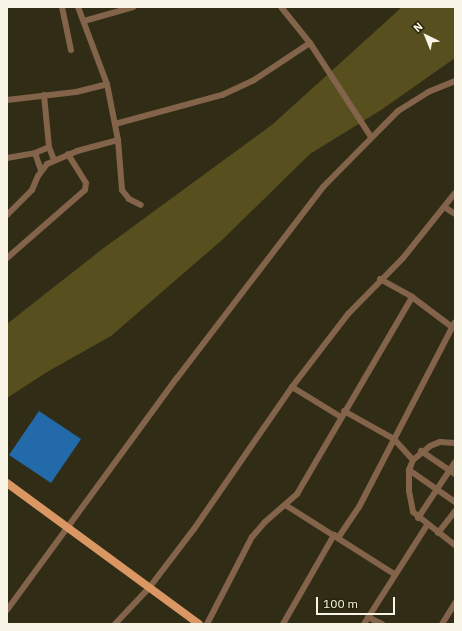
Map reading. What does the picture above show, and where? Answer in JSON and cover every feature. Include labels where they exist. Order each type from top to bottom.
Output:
[{"type":"main road","points":[[7,482],[199,624]]},
{"type":"street","points":[[62,7],[71,50]]},
{"type":"street","points":[[78,7],[107,84],[118,140],[122,190],[129,199],[141,205]]},
{"type":"street","points":[[84,21],[133,7]]},
{"type":"street","points":[[281,7],[310,42],[370,137]]},
{"type":"street","points":[[115,124],[222,95],[254,80],[310,42]]},
{"type":"street","points":[[7,610],[177,378],[318,193],[370,137],[398,110],[428,92],[455,81]]},
{"type":"street","points":[[7,100],[76,92],[107,84]]},
{"type":"street","points":[[44,95],[49,147],[54,160]]},
{"type":"street","points":[[7,215],[32,190],[41,170],[54,160],[68,154],[118,140]]},
{"type":"street","points":[[7,158],[35,153],[49,147]]},
{"type":"street","points":[[35,153],[41,170]]},
{"type":"street","points":[[7,258],[85,190],[86,183],[68,154]]},
{"type":"street","points":[[115,624],[149,588],[236,470],[292,387],[348,314],[380,279],[403,258],[455,193]]},
{"type":"street","points":[[444,207],[455,214]]},
{"type":"street","points":[[283,624],[336,536],[359,507],[454,324],[412,297],[380,279]]},
{"type":"street","points":[[207,624],[252,538],[265,522],[287,506],[297,494],[412,297]]},
{"type":"street","points":[[449,334],[455,338]]},
{"type":"street","points":[[292,387],[394,439],[413,460]]},
{"type":"street","points":[[455,443],[440,442],[421,451],[413,460],[409,470],[411,507],[418,518],[455,545]]},
{"type":"street","points":[[421,451],[452,472]]},
{"type":"street","points":[[418,518],[437,490],[452,472],[455,462]]},
{"type":"street","points":[[409,470],[455,502]]},
{"type":"street","points":[[287,506],[394,574]]},
{"type":"street","points":[[438,534],[455,511]]},
{"type":"street","points":[[364,624],[394,574],[427,525]]},
{"type":"street","points":[[442,624],[455,603]]},
{"type":"street","points":[[368,618],[382,624]]},
{"type":"shaded area","points":[[402,7],[455,7],[455,58],[381,110],[310,154],[222,240],[111,336],[47,372],[7,398],[7,324],[101,250],[273,124]]},
{"type":"water","points":[[39,411],[81,439],[51,483],[9,455]]}]
